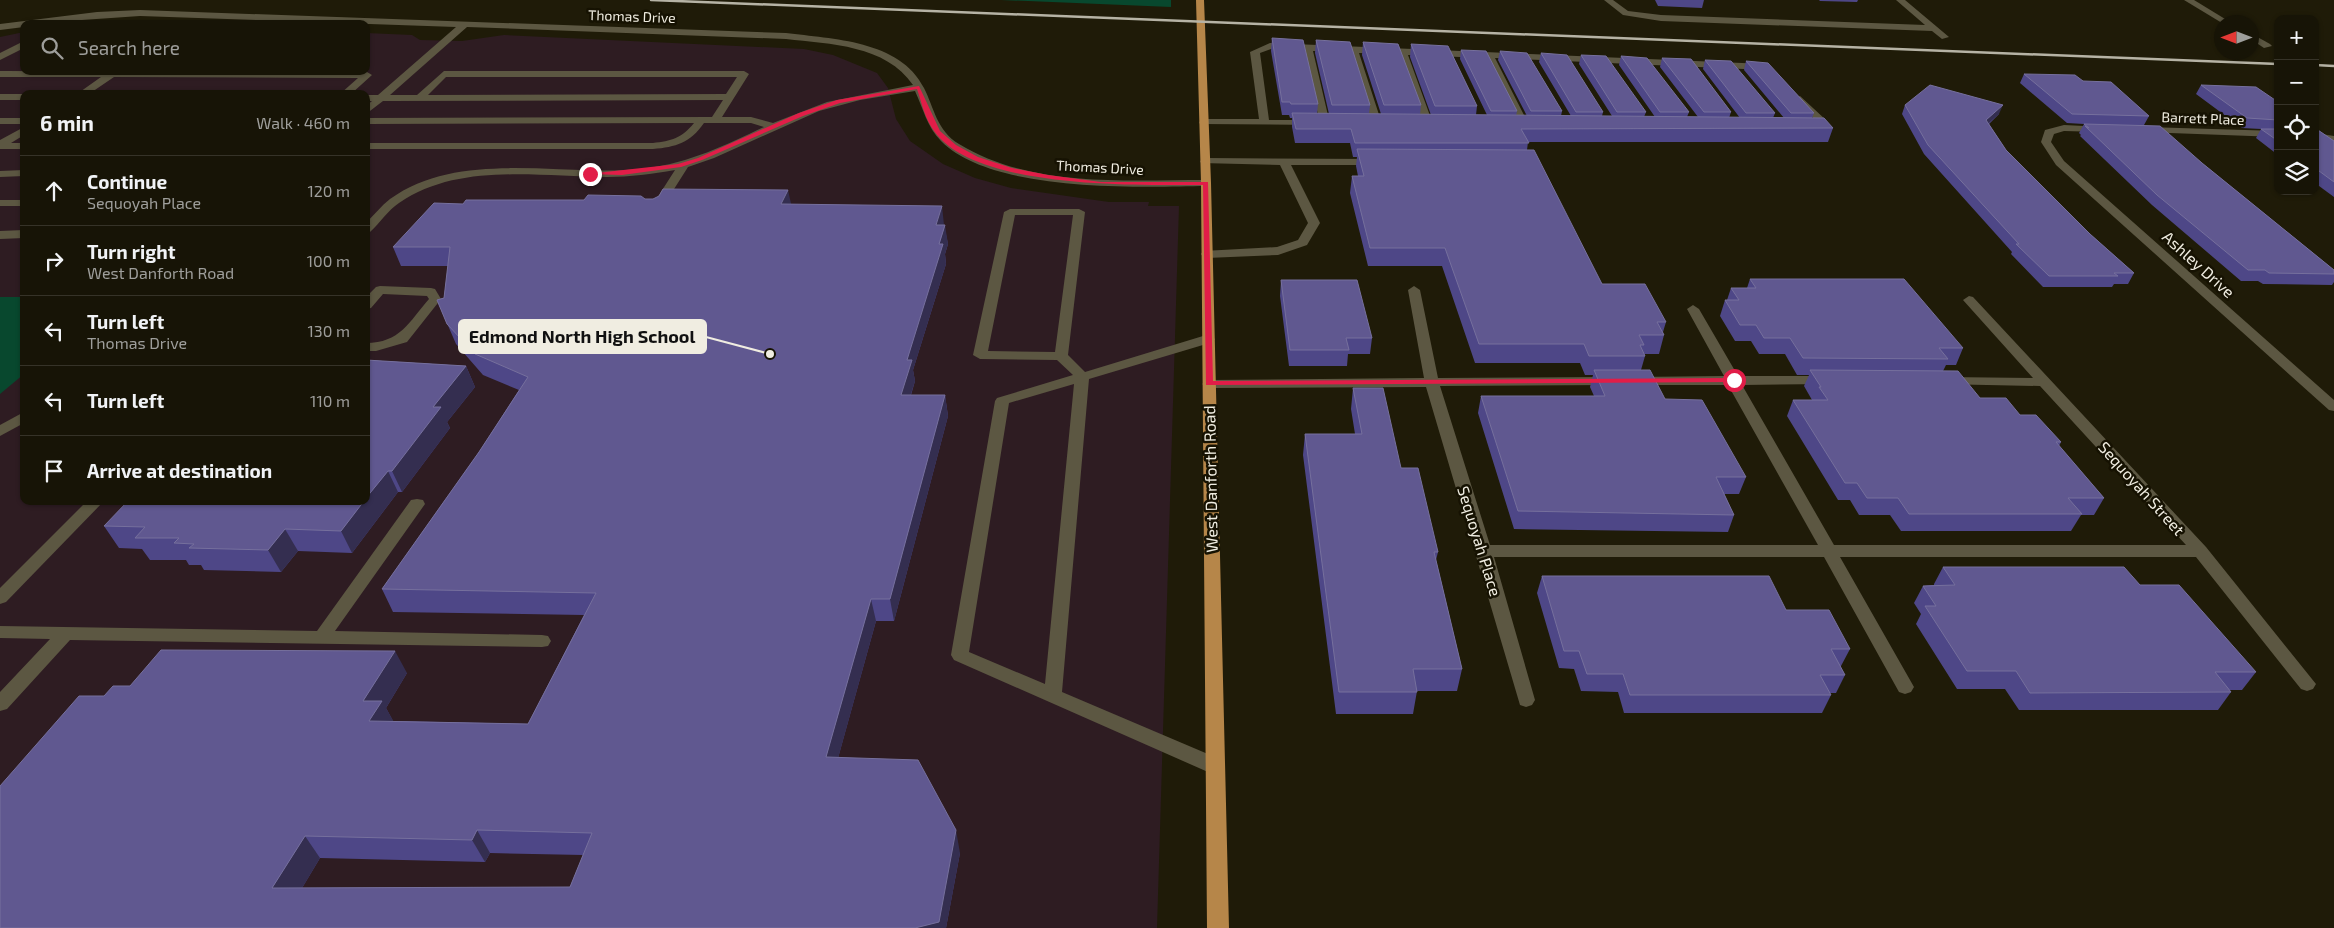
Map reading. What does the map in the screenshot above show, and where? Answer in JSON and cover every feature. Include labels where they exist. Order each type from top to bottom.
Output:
[{"type":"main road","name":"West Danforth Road","points":[[1200,0],[1206,183],[1218,928]]},
{"type":"street","points":[[1608,0],[1626,13],[1661,18],[1934,28]]},
{"type":"street","points":[[1900,0],[1945,37]]},
{"type":"street","points":[[2188,0],[2214,15]]},
{"type":"street","name":"Thomas Drive","points":[[57,20],[97,15],[140,13],[347,20]]},
{"type":"street","name":"Thomas Drive","points":[[370,21],[786,36],[838,42],[872,51],[894,61],[913,74],[928,115],[937,132],[954,146],[976,158],[1011,170],[1048,177],[1101,183],[1206,183]]},
{"type":"street","points":[[370,108],[465,24]]},
{"type":"street","name":"Thomas Drive","points":[[0,27],[20,25]]},
{"type":"street","points":[[2259,41],[2267,46]]},
{"type":"street","points":[[3,56],[20,46]]},
{"type":"street","points":[[1264,123],[1254,52],[1270,46],[1402,52],[1453,58],[1489,55],[1531,61],[1572,62],[1608,60],[1694,67],[1731,65],[1770,67],[1776,74]]},
{"type":"street","points":[[1204,122],[1329,124],[1308,48]]},
{"type":"street","points":[[1354,50],[1377,124]]},
{"type":"street","points":[[1402,52],[1429,124]]},
{"type":"street","points":[[3,56],[20,54]]},
{"type":"street","points":[[1489,55],[1519,125],[1538,125]]},
{"type":"street","points":[[1608,60],[1618,74]]},
{"type":"street","points":[[1648,62],[1659,76]]},
{"type":"street","points":[[1731,65],[1743,79]]},
{"type":"street","points":[[0,74],[20,74]]},
{"type":"street","points":[[419,98],[444,74],[744,74],[715,120]]},
{"type":"street","points":[[88,90],[112,75]]},
{"type":"street","points":[[350,90],[367,75]]},
{"type":"street","points":[[370,226],[396,201],[413,190],[459,175],[484,173],[622,173],[657,170],[684,164],[838,101],[919,88]]},
{"type":"street","points":[[1796,94],[1822,122],[1821,127],[1802,127]]},
{"type":"street","points":[[0,97],[20,97]]},
{"type":"street","points":[[370,98],[730,97]]},
{"type":"street","points":[[370,146],[653,146],[673,144],[689,137],[701,120]]},
{"type":"street","points":[[370,121],[751,120],[774,126]]},
{"type":"street","points":[[0,122],[20,121]]},
{"type":"street","name":"Ashley Drive","points":[[2110,129],[2064,128],[2049,132],[2046,142],[2060,163],[2334,406]]},
{"type":"street","name":"Barrett Place","points":[[2139,130],[2274,134]]},
{"type":"street","points":[[0,146],[20,133]]},
{"type":"street","points":[[2319,137],[2334,139]]},
{"type":"street","points":[[0,146],[20,146]]},
{"type":"street","points":[[1205,161],[1390,162]]},
{"type":"street","points":[[1207,254],[1278,251],[1303,242],[1314,223],[1284,161]]},
{"type":"street","points":[[654,214],[684,164]]},
{"type":"street","points":[[0,174],[20,173]]},
{"type":"street","points":[[0,203],[20,203]]},
{"type":"street","points":[[1060,356],[1079,212],[1010,212],[980,356],[1060,356],[1082,377]]},
{"type":"street","points":[[0,235],[20,234]]},
{"type":"street","points":[[370,301],[380,290],[419,290],[431,292],[436,299],[402,339],[370,347]]},
{"type":"street","name":"Sequoyah Place","points":[[1414,290],[1432,383],[1484,551],[1526,700]]},
{"type":"street","name":"Sequoyah Street","points":[[1969,300],[2200,551],[2307,684]]},
{"type":"street","points":[[1693,309],[1905,687]]},
{"type":"street","points":[[1208,338],[1002,402],[960,655],[1215,766]]},
{"type":"street","points":[[1054,696],[1082,377]]},
{"type":"street","points":[[1209,384],[1841,380]]},
{"type":"street","points":[[1929,381],[2046,382]]},
{"type":"street","points":[[0,432],[20,419]]},
{"type":"street","points":[[322,637],[417,504]]},
{"type":"street","points":[[0,598],[92,505]]},
{"type":"street","points":[[1484,551],[2200,551]]},
{"type":"street","points":[[0,632],[542,641]]},
{"type":"street","points":[[0,704],[66,633]]},
{"type":"shaded area","points":[[20,33],[20,75],[370,75],[370,33],[412,35],[420,40],[462,41],[504,35],[804,49],[833,55],[877,73],[888,88],[896,119],[910,141],[943,164],[975,178],[1011,188],[1109,202],[1149,202],[1148,206],[1179,206],[1157,928],[0,928],[0,37]]},
{"type":"green space","points":[[1001,0],[1171,0],[1171,7]]},
{"type":"green space","points":[[0,297],[20,297],[20,377],[0,394]]},
{"type":"building","points":[[1272,38],[1303,40],[1318,104],[1282,102]]},
{"type":"building","points":[[1316,40],[1350,42],[1370,105],[1332,105]]},
{"type":"building","points":[[1363,42],[1398,44],[1421,105],[1384,105]]},
{"type":"building","points":[[1411,44],[1448,46],[1477,106],[1435,106]]},
{"type":"building","points":[[1461,50],[1486,51],[1517,111],[1491,111]]},
{"type":"building","points":[[1500,51],[1527,53],[1562,111],[1531,111]]},
{"type":"building","points":[[1541,53],[1567,55],[1603,112],[1576,112]]},
{"type":"building","points":[[1581,55],[1606,56],[1646,112],[1617,112]]},
{"type":"building","points":[[1621,56],[1647,58],[1689,112],[1660,112]]},
{"type":"building","points":[[1662,58],[1691,59],[1731,112],[1704,112]]},
{"type":"building","points":[[1705,60],[1731,61],[1775,113],[1746,113]]},
{"type":"building","points":[[1746,61],[1768,63],[1814,113],[1791,113]]},
{"type":"building","points":[[2024,74],[2075,75],[2083,81],[2111,82],[2149,116],[2072,114]]},
{"type":"building","points":[[1930,85],[2003,105],[1986,120],[2006,150],[2090,234],[2134,273],[2114,273],[2118,276],[2049,276],[2016,244],[2019,244],[1928,145],[1905,105]]},
{"type":"building","points":[[2201,85],[2256,87],[2274,99],[2274,120],[2247,118]]},
{"type":"building","points":[[1292,113],[1824,118],[1833,128],[1521,129],[1529,143],[1355,143],[1351,129],[1296,129]]},
{"type":"building","points":[[2084,124],[2160,126],[2202,163],[2334,270],[2334,274],[2269,273],[2265,270],[2248,270],[2157,195]]},
{"type":"building","points":[[2261,129],[2274,129],[2274,138]]},
{"type":"building","points":[[2319,131],[2334,141],[2334,182],[2319,171]]},
{"type":"building","points":[[1357,149],[1534,150],[1602,284],[1645,284],[1666,322],[1657,322],[1664,335],[1639,335],[1644,345],[1640,345],[1645,356],[1589,356],[1584,344],[1479,344],[1445,248],[1370,248],[1352,176],[1364,176]]},
{"type":"building","points":[[663,189],[788,190],[781,204],[942,206],[936,225],[945,225],[939,244],[943,244],[907,360],[912,360],[901,395],[945,395],[890,599],[871,599],[826,757],[918,760],[956,830],[939,922],[915,928],[0,928],[0,786],[79,696],[104,696],[113,686],[130,686],[161,650],[395,651],[363,701],[382,701],[369,721],[528,724],[596,593],[382,589],[479,452],[528,377],[475,354],[447,324],[437,300],[444,298],[450,247],[393,247],[434,203],[463,204],[466,200],[584,200],[588,195],[641,196],[645,199],[653,199],[659,196]],"holes":[[[477,830],[592,833],[570,887],[272,888],[305,836],[472,840]]]},
{"type":"building","points":[[1750,279],[1904,279],[1963,348],[1939,348],[1948,359],[1803,358],[1790,338],[1764,338],[1756,325],[1740,325],[1725,300],[1739,300],[1731,288],[1756,288]]},
{"type":"building","points":[[1281,280],[1357,280],[1372,338],[1346,338],[1349,350],[1290,350]]},
{"type":"building","points":[[370,360],[466,366],[433,407],[441,407],[392,471],[388,471],[370,493]]},
{"type":"building","points":[[1594,370],[1650,370],[1665,399],[1702,400],[1746,477],[1716,477],[1734,515],[1518,511],[1481,396],[1605,396]]},
{"type":"building","points":[[1810,370],[1958,371],[1980,398],[2006,398],[2020,415],[2036,415],[2061,442],[2056,442],[2104,498],[2068,498],[2082,514],[1909,514],[1898,498],[1867,498],[1857,483],[1845,483],[1793,400],[1828,400]]},
{"type":"building","points":[[1353,388],[1383,388],[1401,468],[1418,468],[1438,552],[1434,552],[1462,669],[1413,669],[1417,692],[1339,692],[1305,434],[1362,434]]},
{"type":"building","points":[[124,505],[361,505],[341,531],[285,529],[268,550],[189,548],[194,544],[174,543],[179,538],[135,538],[145,527],[104,526]]},
{"type":"building","points":[[1943,567],[2124,567],[2140,585],[2179,585],[2256,672],[2215,672],[2231,692],[2030,693],[2016,671],[1967,671],[1925,606],[1936,606],[1923,586],[1955,585]]},
{"type":"building","points":[[1542,576],[1769,576],[1786,610],[1829,610],[1850,649],[1831,649],[1845,675],[1820,675],[1831,695],[1630,695],[1623,674],[1587,674],[1579,651],[1564,651]]},
{"type":"railway","points":[[651,0],[2274,64]]},
{"type":"railway","points":[[2319,65],[2334,66]]},
{"type":"place","name":"Edmond North High School","points":[[770,354]]},
{"type":"route","points":[[590,174],[657,170],[679,166],[700,159],[801,114],[838,101],[919,88],[928,115],[937,132],[954,146],[976,158],[1011,170],[1048,177],[1101,183],[1206,183],[1209,384],[1734,380]]}]
